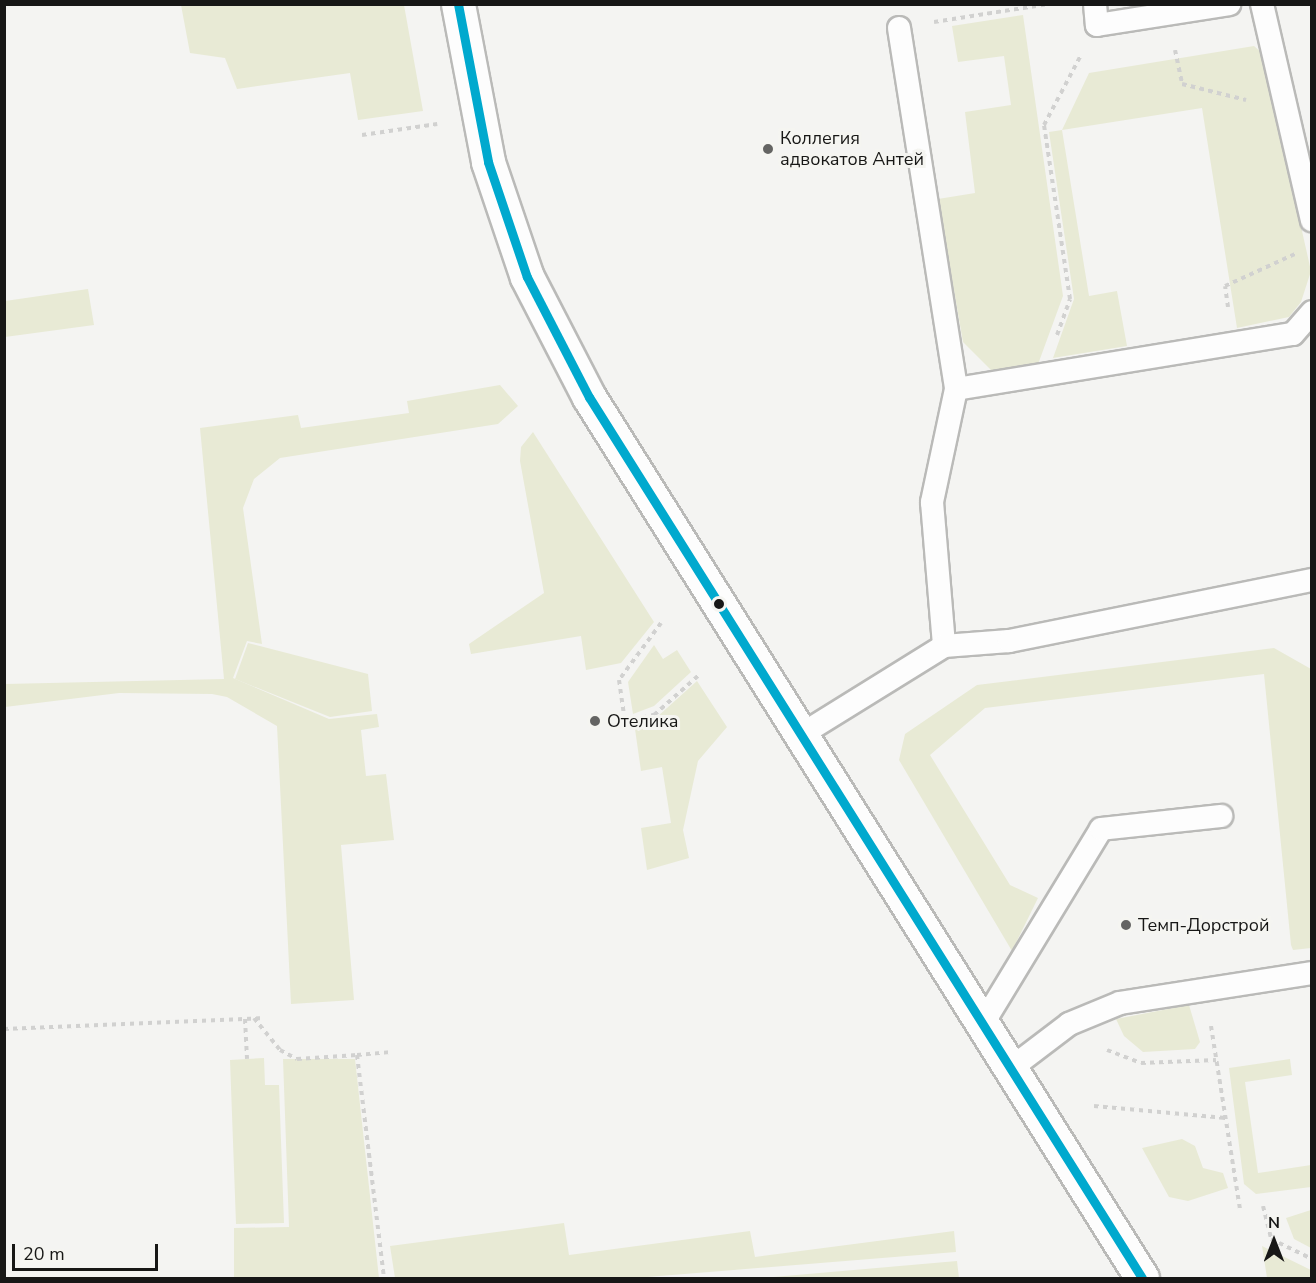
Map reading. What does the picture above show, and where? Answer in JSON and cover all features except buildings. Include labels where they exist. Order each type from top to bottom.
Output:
[{"type":"street","points":[[458,4],[488,162],[527,277],[590,398],[799,736],[1142,1278]]},
{"type":"lane","points":[[1096,15],[1169,14],[1229,4]]},
{"type":"lane","points":[[1262,4],[1310,205]]},
{"type":"lane","points":[[899,28],[956,388],[932,502],[944,646]]},
{"type":"lane","points":[[956,388],[1293,334],[1311,312]]},
{"type":"lane","points":[[799,736],[944,646],[1009,641],[1311,580]]},
{"type":"lane","points":[[982,1025],[1101,829],[1221,816]]},
{"type":"lane","points":[[1010,1069],[1092,1013],[1204,990],[1311,973]]},
{"type":"path","points":[[899,28],[1049,4]]},
{"type":"path","points":[[1169,14],[1182,84],[1287,111]]},
{"type":"path","points":[[1042,375],[1070,299],[1044,125],[1096,15]]},
{"type":"path","points":[[362,135],[437,124]]},
{"type":"path","points":[[1233,344],[1225,286],[1301,251]]},
{"type":"path","points":[[662,623],[619,680],[625,722],[654,715],[698,676]]},
{"type":"path","points":[[1204,990],[1240,1210]]},
{"type":"path","points":[[4,1029],[264,1017]]},
{"type":"path","points":[[254,1018],[280,1050],[297,1059],[390,1052]]},
{"type":"path","points":[[245,1019],[247,1059]]},
{"type":"path","points":[[1097,1049],[1141,1063],[1216,1060]]},
{"type":"path","points":[[357,1055],[384,1278]]},
{"type":"path","points":[[1094,1106],[1225,1118]]},
{"type":"path","points":[[1263,1206],[1271,1239],[1311,1259]]},
{"type":"green space","points":[[181,5],[404,5],[423,111],[358,120],[350,73],[237,89],[225,58],[190,53]]},
{"type":"green space","points":[[1023,15],[1063,296],[1037,367],[995,374],[963,342],[938,199],[975,193],[965,112],[1011,105],[1004,56],[958,62],[952,26]]},
{"type":"green space","points":[[1254,46],[1262,53],[1311,271],[1301,302],[1289,317],[1237,328],[1202,108],[1062,130],[1089,73]]},
{"type":"green space","points":[[1062,130],[1089,296],[1117,291],[1127,346],[1053,358],[1074,299],[1049,132]]},
{"type":"green space","points":[[88,289],[94,325],[5,337],[5,301]]},
{"type":"green space","points":[[500,385],[518,406],[498,424],[280,458],[254,479],[243,508],[262,644],[247,641],[233,678],[329,719],[377,714],[379,727],[361,730],[366,776],[386,774],[394,840],[341,845],[354,1000],[291,1004],[277,726],[227,697],[212,694],[119,693],[5,707],[5,684],[224,679],[200,428],[298,415],[301,428],[409,413],[407,401]]},
{"type":"green space","points":[[533,432],[654,622],[621,663],[586,670],[581,636],[471,654],[469,644],[544,593],[520,461],[521,447]]},
{"type":"green space","points":[[248,643],[368,674],[372,711],[330,717],[235,679]]},
{"type":"green space","points":[[654,645],[663,659],[677,650],[691,672],[654,706],[633,714],[628,682]]},
{"type":"green space","points":[[1274,648],[1311,669],[1311,948],[1293,950],[1291,945],[1264,674],[985,708],[930,755],[1010,885],[1038,898],[1012,951],[899,760],[905,734],[977,685]]},
{"type":"green space","points":[[697,681],[727,727],[698,761],[683,830],[689,858],[647,870],[641,828],[671,823],[662,767],[641,771],[634,722],[657,717]]},
{"type":"green space","points":[[1189,1005],[1200,1042],[1195,1049],[1143,1052],[1124,1036],[1116,1019]]},
{"type":"green space","points":[[264,1058],[265,1085],[279,1085],[284,1223],[236,1224],[230,1060]]},
{"type":"green space","points":[[283,1059],[355,1059],[379,1278],[234,1278],[234,1228],[289,1227]]},
{"type":"green space","points":[[1290,1059],[1292,1075],[1245,1082],[1258,1173],[1311,1165],[1311,1187],[1256,1194],[1244,1184],[1229,1068]]},
{"type":"green space","points":[[1182,1139],[1195,1146],[1203,1168],[1223,1173],[1228,1188],[1188,1201],[1169,1197],[1142,1148]]},
{"type":"green space","points":[[1312,1210],[1311,1248],[1294,1239],[1286,1218]]},
{"type":"green space","points":[[564,1223],[569,1255],[750,1231],[755,1257],[954,1231],[956,1252],[635,1278],[395,1278],[390,1246]]},
{"type":"green space","points":[[1262,1246],[1311,1270],[1311,1278],[1267,1278]]},
{"type":"green space","points":[[957,1261],[959,1278],[762,1278]]},
{"type":"transit line","points":[[458,4],[488,162],[527,277],[589,397],[1142,1278]]},
{"type":"place","name":"Коллегия адвокатов Антей","points":[[768,149]]},
{"type":"place","name":"Отелика","points":[[595,721]]},
{"type":"place","name":"Темп-Дорстрой","points":[[1126,925]]}]
